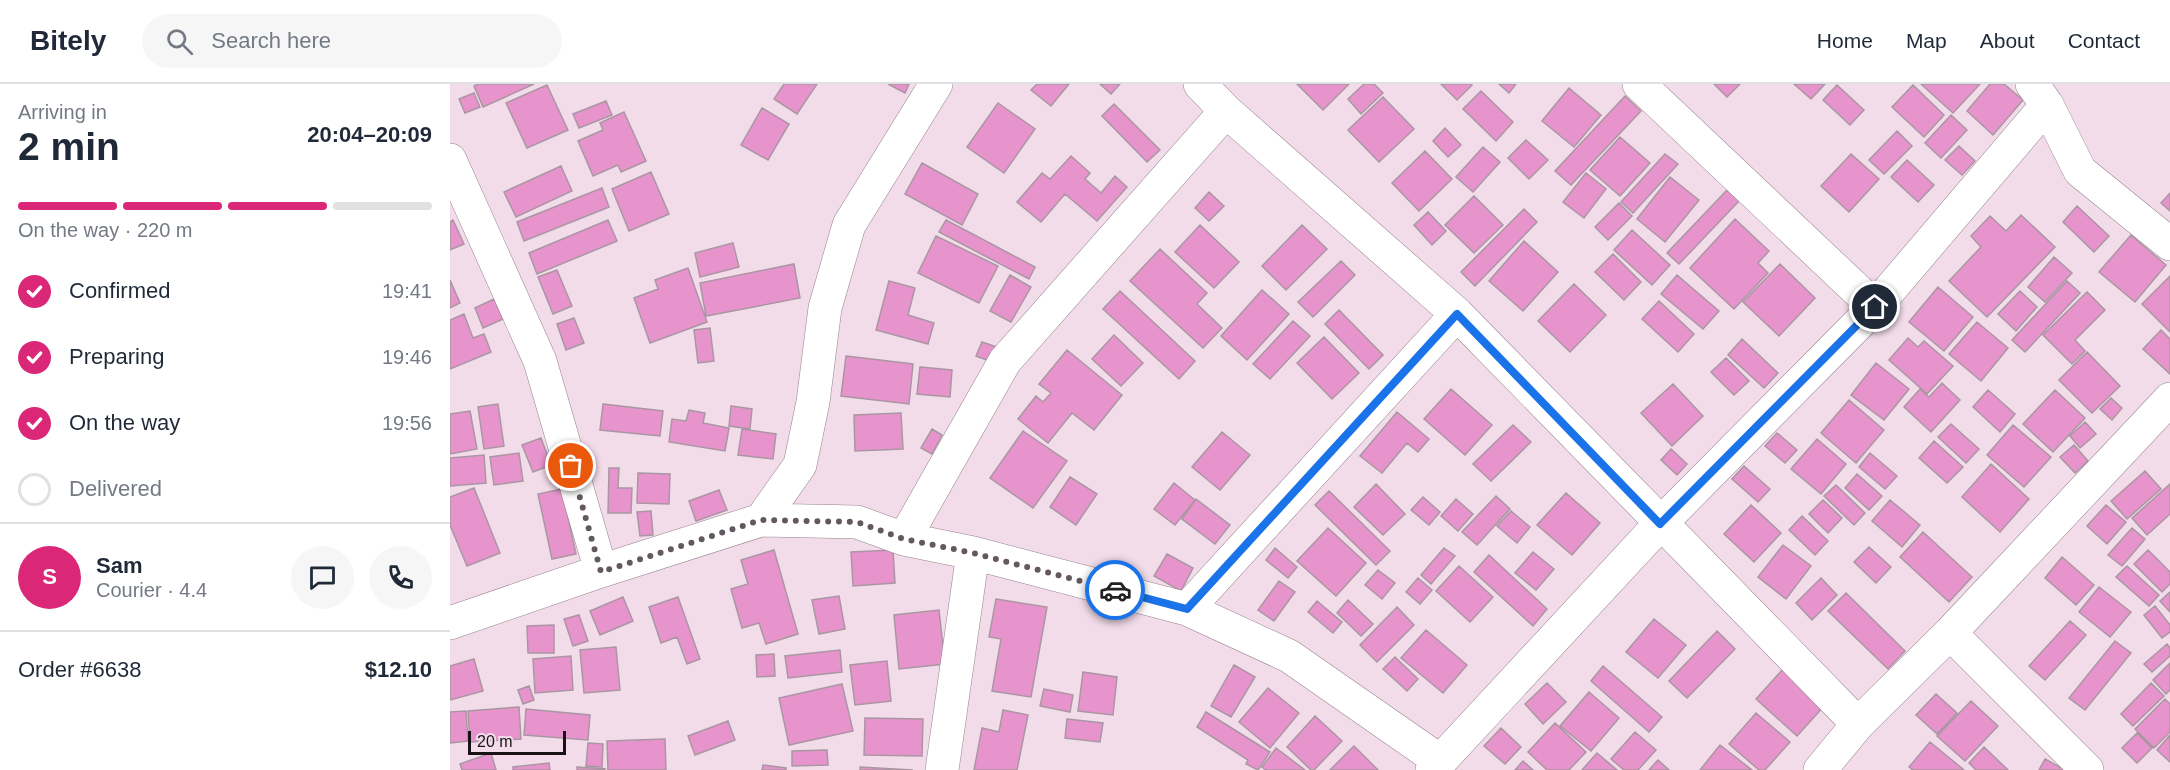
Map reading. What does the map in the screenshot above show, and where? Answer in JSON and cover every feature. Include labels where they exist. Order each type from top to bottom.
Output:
[{"type":"street","points":[[761,520],[800,465],[813,402],[825,308],[849,225],[936,84]]},
{"type":"street","points":[[1200,84],[1226,111],[1457,314],[1858,724]]},
{"type":"street","points":[[1639,84],[1875,307]]},
{"type":"street","points":[[450,623],[761,520],[857,522],[904,539],[973,553],[1187,609],[1289,656],[1436,766],[1660,524],[1875,307],[2040,94],[2080,171],[2170,244]]},
{"type":"street","points":[[904,539],[1005,361],[1226,111]]},
{"type":"street","points":[[450,160],[540,362],[601,572]]},
{"type":"street","points":[[1187,609],[1457,314]]},
{"type":"street","points":[[1820,770],[1858,724],[2166,411]]},
{"type":"street","points":[[942,770],[973,553]]},
{"type":"street","points":[[1950,633],[2087,770]]},
{"type":"building","points":[[478,84],[534,84],[483,107],[474,86]]},
{"type":"building","points":[[784,84],[817,84],[797,114],[774,99]]},
{"type":"building","points":[[888,84],[909,84],[905,93]]},
{"type":"building","points":[[1037,84],[1069,84],[1051,106],[1031,90]]},
{"type":"building","points":[[1100,84],[1120,84],[1111,94]]},
{"type":"building","points":[[1297,84],[1349,84],[1323,110]]},
{"type":"building","points":[[1364,84],[1374,84],[1383,93],[1361,114],[1348,99]]},
{"type":"building","points":[[1441,84],[1471,84],[1472,85],[1457,100]]},
{"type":"building","points":[[1499,84],[1516,84],[1509,93]]},
{"type":"building","points":[[1714,84],[1740,84],[1727,97]]},
{"type":"building","points":[[1794,84],[1825,84],[1811,99]]},
{"type":"building","points":[[1921,84],[1980,84],[1953,113]]},
{"type":"building","points":[[1990,84],[2004,84],[2023,100],[1993,135],[1967,111]]},
{"type":"building","points":[[547,85],[568,130],[527,148],[506,103]]},
{"type":"building","points":[[1837,85],[1864,110],[1850,125],[1823,100]]},
{"type":"building","points":[[1913,85],[1944,115],[1924,137],[1892,107]]},
{"type":"building","points":[[1569,88],[1601,115],[1574,147],[1542,121]]},
{"type":"building","points":[[1481,91],[1513,122],[1496,141],[1463,109]]},
{"type":"building","points":[[474,93],[480,107],[465,113],[459,99]]},
{"type":"building","points":[[1625,96],[1641,111],[1571,185],[1555,171]]},
{"type":"building","points":[[1383,97],[1414,129],[1379,162],[1348,130]]},
{"type":"building","points":[[606,101],[612,115],[579,128],[573,114]]},
{"type":"building","points":[[998,103],[1035,129],[1004,173],[967,147]]},
{"type":"building","points":[[1114,104],[1160,150],[1147,162],[1102,116]]},
{"type":"building","points":[[762,108],[789,124],[768,160],[741,145]]},
{"type":"building","points":[[624,112],[646,161],[621,172],[618,165],[593,176],[578,141],[603,130],[600,123]]},
{"type":"building","points":[[1951,115],[1967,130],[1941,158],[1925,143]]},
{"type":"building","points":[[1445,128],[1461,145],[1448,157],[1433,141]]},
{"type":"building","points":[[1897,131],[1912,146],[1884,174],[1869,160]]},
{"type":"building","points":[[1620,137],[1650,163],[1620,196],[1590,170]]},
{"type":"building","points":[[1526,140],[1548,160],[1529,179],[1508,158]]},
{"type":"building","points":[[1959,146],[1975,161],[1962,175],[1945,160]]},
{"type":"building","points":[[1483,147],[1500,162],[1473,192],[1456,177]]},
{"type":"building","points":[[1425,151],[1452,179],[1419,211],[1392,183]]},
{"type":"building","points":[[1665,154],[1678,164],[1633,213],[1621,202]]},
{"type":"building","points":[[1851,154],[1879,179],[1849,212],[1821,186]]},
{"type":"building","points":[[1071,156],[1090,173],[1085,179],[1101,193],[1115,176],[1127,187],[1097,221],[1065,194],[1041,222],[1017,202],[1042,173],[1050,179]]},
{"type":"building","points":[[1907,160],[1934,185],[1918,202],[1891,177]]},
{"type":"building","points":[[922,163],[978,194],[962,225],[905,194]]},
{"type":"building","points":[[561,166],[572,191],[516,217],[504,192]]},
{"type":"building","points":[[651,172],[669,214],[629,231],[612,189]]},
{"type":"building","points":[[1586,173],[1606,189],[1584,218],[1563,202]]},
{"type":"building","points":[[1670,177],[1699,200],[1665,242],[1637,219]]},
{"type":"building","points":[[602,188],[609,207],[524,241],[517,222]]},
{"type":"building","points":[[1727,190],[1739,201],[1679,264],[1667,253]]},
{"type":"building","points":[[1209,192],[1224,206],[1209,221],[1195,208]]},
{"type":"building","points":[[2170,193],[2170,211],[2161,203]]},
{"type":"building","points":[[1474,196],[1503,225],[1474,253],[1445,225]]},
{"type":"building","points":[[1619,203],[1632,216],[1608,240],[1595,227]]},
{"type":"building","points":[[2077,206],[2109,236],[2094,252],[2063,222]]},
{"type":"building","points":[[1524,209],[1537,222],[1475,286],[1461,272]]},
{"type":"building","points":[[1428,212],[1446,231],[1432,245],[1414,225]]},
{"type":"building","points":[[2021,215],[2055,247],[1987,317],[1949,281],[1981,247],[1971,236],[1990,216],[2006,231]]},
{"type":"building","points":[[1735,219],[1769,251],[1758,263],[1768,273],[1734,309],[1690,268]]},
{"type":"building","points":[[453,220],[464,244],[450,250],[450,222]]},
{"type":"building","points":[[608,220],[617,241],[537,274],[529,253]]},
{"type":"building","points":[[946,220],[1035,267],[1029,279],[939,232]]},
{"type":"building","points":[[1200,225],[1239,262],[1214,288],[1175,252]]},
{"type":"building","points":[[1302,225],[1327,249],[1286,290],[1262,266]]},
{"type":"building","points":[[1632,230],[1670,265],[1652,285],[1614,250]]},
{"type":"building","points":[[2131,235],[2166,265],[2135,302],[2099,272]]},
{"type":"building","points":[[936,236],[998,266],[979,303],[918,273]]},
{"type":"building","points":[[1524,241],[1558,272],[1523,311],[1489,281]]},
{"type":"building","points":[[733,243],[739,267],[700,277],[695,253]]},
{"type":"building","points":[[1160,249],[1207,293],[1197,304],[1222,328],[1203,348],[1130,281]]},
{"type":"building","points":[[1613,254],[1641,282],[1624,300],[1595,272]]},
{"type":"building","points":[[2054,257],[2072,273],[2045,302],[2028,287]]},
{"type":"building","points":[[1341,261],[1355,275],[1313,317],[1298,302]]},
{"type":"building","points":[[794,264],[800,298],[706,316],[700,283]]},
{"type":"building","points":[[1780,264],[1815,298],[1779,336],[1743,302]]},
{"type":"building","points":[[688,268],[707,322],[650,343],[634,298],[658,289],[655,280]]},
{"type":"building","points":[[557,270],[572,306],[553,314],[538,277]]},
{"type":"building","points":[[1010,275],[1031,287],[1011,322],[990,311]]},
{"type":"building","points":[[1677,275],[1719,311],[1703,329],[1661,294]]},
{"type":"building","points":[[2170,276],[2170,332],[2142,304]]},
{"type":"building","points":[[450,280],[460,303],[450,308]]},
{"type":"building","points":[[889,281],[915,288],[908,315],[934,323],[928,344],[876,330]]},
{"type":"building","points":[[2067,281],[2080,293],[2025,352],[2012,340]]},
{"type":"building","points":[[1574,284],[1606,315],[1570,352],[1538,321]]},
{"type":"building","points":[[1938,287],[1973,317],[1944,351],[1909,322]]},
{"type":"building","points":[[1262,290],[1289,314],[1247,360],[1221,336]]},
{"type":"building","points":[[1120,291],[1195,361],[1179,379],[1103,309]]},
{"type":"building","points":[[2020,291],[2037,307],[2016,331],[1998,314]]},
{"type":"building","points":[[2087,292],[2105,310],[2075,340],[2085,351],[2072,364],[2043,335]]},
{"type":"building","points":[[494,299],[503,319],[483,328],[475,308]]},
{"type":"building","points":[[1659,301],[1694,334],[1678,352],[1642,319]]},
{"type":"building","points":[[1339,310],[1383,355],[1369,369],[1325,324]]},
{"type":"building","points":[[464,314],[473,338],[484,334],[491,352],[450,369],[450,320]]},
{"type":"building","points":[[574,318],[584,343],[566,350],[557,324]]},
{"type":"building","points":[[1293,321],[1310,336],[1270,379],[1253,364]]},
{"type":"building","points":[[1977,322],[2008,348],[1981,381],[1949,354]]},
{"type":"building","points":[[710,328],[714,361],[698,363],[694,330]]},
{"type":"building","points":[[2161,330],[2170,339],[2170,374],[2143,349]]},
{"type":"building","points":[[1114,335],[1143,363],[1121,386],[1092,359]]},
{"type":"building","points":[[1324,337],[1359,373],[1332,399],[1297,363]]},
{"type":"building","points":[[1908,338],[1918,347],[1924,341],[1953,366],[1927,394],[1889,360]]},
{"type":"building","points":[[1742,339],[1778,373],[1764,388],[1728,355]]},
{"type":"building","points":[[982,342],[997,347],[992,362],[976,356]]},
{"type":"building","points":[[1067,350],[1122,395],[1094,430],[1072,413],[1048,443],[1018,419],[1036,396],[1043,402],[1051,393],[1039,384]]},
{"type":"building","points":[[2087,352],[2120,386],[2092,413],[2059,380]]},
{"type":"building","points":[[846,356],[913,364],[909,404],[841,396]]},
{"type":"building","points":[[1726,358],[1749,381],[1734,395],[1711,372]]},
{"type":"building","points":[[1876,363],[1909,389],[1884,420],[1851,395]]},
{"type":"building","points":[[920,367],[952,370],[950,397],[917,394]]},
{"type":"building","points":[[1942,383],[1960,400],[1931,432],[1904,407],[1920,389],[1929,397]]},
{"type":"building","points":[[1673,384],[1703,416],[1672,446],[1641,413]]},
{"type":"building","points":[[1451,389],[1492,425],[1465,455],[1424,419]]},
{"type":"building","points":[[1988,390],[2015,414],[2000,432],[1973,407]]},
{"type":"building","points":[[2055,390],[2085,418],[2053,452],[2023,424]]},
{"type":"building","points":[[2111,398],[2122,408],[2112,420],[2100,409]]},
{"type":"building","points":[[1849,400],[1884,430],[1856,463],[1821,433]]},
{"type":"building","points":[[498,404],[504,446],[484,449],[478,407]]},
{"type":"building","points":[[603,404],[663,411],[660,436],[600,430]]},
{"type":"building","points":[[731,406],[752,409],[750,429],[729,426]]},
{"type":"building","points":[[689,410],[705,413],[703,423],[729,428],[725,451],[669,442],[672,419],[686,421]]},
{"type":"building","points":[[470,411],[477,449],[450,454],[450,414]]},
{"type":"building","points":[[1397,412],[1429,439],[1418,452],[1407,443],[1382,473],[1360,456]]},
{"type":"building","points":[[901,413],[903,449],[855,451],[854,415]]},
{"type":"building","points":[[2085,422],[2096,434],[2080,448],[2070,436]]},
{"type":"building","points":[[1951,424],[1979,449],[1966,463],[1938,437]]},
{"type":"building","points":[[1513,425],[1531,442],[1491,481],[1473,464]]},
{"type":"building","points":[[2013,425],[2051,457],[2024,487],[1987,455]]},
{"type":"building","points":[[742,429],[776,434],[773,459],[738,455]]},
{"type":"building","points":[[932,429],[942,435],[932,454],[921,448]]},
{"type":"building","points":[[1023,431],[1067,461],[1033,508],[990,478]]},
{"type":"building","points":[[1222,432],[1250,455],[1220,490],[1192,467]]},
{"type":"building","points":[[1777,433],[1797,450],[1785,463],[1765,446]]},
{"type":"building","points":[[541,438],[551,465],[533,472],[522,445]]},
{"type":"building","points":[[1817,439],[1846,464],[1821,494],[1791,469]]},
{"type":"building","points":[[1934,441],[1963,467],[1947,483],[1919,458]]},
{"type":"building","points":[[2074,445],[2088,461],[2075,473],[2060,457]]},
{"type":"building","points":[[1671,449],[1687,464],[1677,475],[1661,460]]},
{"type":"building","points":[[519,453],[523,481],[494,485],[490,457]]},
{"type":"building","points":[[1870,453],[1897,476],[1885,489],[1859,467]]},
{"type":"building","points":[[484,455],[486,483],[450,486],[450,458]]},
{"type":"building","points":[[1991,464],[2029,499],[2000,532],[1962,497]]},
{"type":"building","points":[[1744,466],[1770,489],[1758,502],[1732,479]]},
{"type":"building","points":[[609,468],[619,468],[618,488],[632,488],[631,513],[608,513]]},
{"type":"building","points":[[2145,471],[2161,489],[2127,519],[2111,501]]},
{"type":"building","points":[[638,473],[670,474],[669,504],[637,503]]},
{"type":"building","points":[[1857,474],[1882,496],[1869,510],[1845,488]]},
{"type":"building","points":[[1070,477],[1097,494],[1076,525],[1050,507]]},
{"type":"building","points":[[1174,483],[1195,500],[1175,525],[1154,509]]},
{"type":"building","points":[[1376,484],[1405,514],[1383,535],[1354,507]]},
{"type":"building","points":[[2170,484],[2170,514],[2147,535],[2132,518]]},
{"type":"building","points":[[1836,485],[1865,513],[1854,525],[1824,496]]},
{"type":"building","points":[[474,488],[500,553],[467,566],[450,525],[450,497]]},
{"type":"building","points":[[562,489],[576,554],[552,559],[538,494]]},
{"type":"building","points":[[719,490],[727,510],[696,521],[689,501]]},
{"type":"building","points":[[1329,491],[1390,551],[1376,565],[1315,505]]},
{"type":"building","points":[[1566,493],[1600,523],[1572,555],[1537,525]]},
{"type":"building","points":[[1496,496],[1510,509],[1477,545],[1462,532]]},
{"type":"building","points":[[1423,497],[1440,512],[1429,525],[1411,510]]},
{"type":"building","points":[[1196,499],[1230,525],[1215,544],[1182,519]]},
{"type":"building","points":[[1456,499],[1473,514],[1458,531],[1441,516]]},
{"type":"building","points":[[1823,500],[1842,518],[1828,533],[1809,514]]},
{"type":"building","points":[[1890,500],[1920,525],[1902,547],[1872,521]]},
{"type":"building","points":[[1751,505],[1781,533],[1754,562],[1724,534]]},
{"type":"building","points":[[2106,505],[2126,522],[2107,544],[2087,526]]},
{"type":"building","points":[[651,511],[653,535],[640,536],[637,512]]},
{"type":"building","points":[[1511,511],[1530,527],[1517,543],[1497,526]]},
{"type":"building","points":[[1802,516],[1828,541],[1815,555],[1789,530]]},
{"type":"building","points":[[1328,528],[1366,563],[1336,596],[1297,561]]},
{"type":"building","points":[[2132,528],[2145,539],[2122,566],[2108,555]]},
{"type":"building","points":[[1923,532],[1972,577],[1949,602],[1900,557]]},
{"type":"building","points":[[1783,545],[1811,566],[1786,599],[1758,577]]},
{"type":"building","points":[[1869,547],[1891,567],[1876,583],[1854,562]]},
{"type":"building","points":[[1275,548],[1297,567],[1288,578],[1266,560]]},
{"type":"building","points":[[1444,548],[1455,556],[1431,584],[1421,575]]},
{"type":"building","points":[[774,550],[798,634],[766,644],[759,623],[742,628],[731,589],[748,584],[741,560]]},
{"type":"building","points":[[893,550],[895,583],[853,586],[851,552]]},
{"type":"building","points":[[2148,550],[2170,572],[2170,584],[2162,592],[2134,564]]},
{"type":"building","points":[[1533,552],[1554,569],[1536,590],[1515,573]]},
{"type":"building","points":[[1167,554],[1193,568],[1181,591],[1154,576]]},
{"type":"building","points":[[1489,555],[1547,609],[1533,626],[1474,572]]},
{"type":"building","points":[[2062,557],[2094,585],[2076,605],[2045,578]]},
{"type":"building","points":[[1459,566],[1493,597],[1470,622],[1436,591]]},
{"type":"building","points":[[2127,566],[2159,595],[2149,606],[2116,577]]},
{"type":"building","points":[[1378,570],[1395,583],[1382,599],[1365,585]]},
{"type":"building","points":[[1418,578],[1432,590],[1420,604],[1406,592]]},
{"type":"building","points":[[1821,578],[1837,595],[1812,620],[1796,603]]},
{"type":"building","points":[[1279,581],[1295,592],[1274,621],[1258,610]]},
{"type":"building","points":[[2099,587],[2131,612],[2110,637],[2079,612]]},
{"type":"building","points":[[2170,592],[2170,612],[2160,601]]},
{"type":"building","points":[[1846,593],[1905,651],[1888,669],[1828,611]]},
{"type":"building","points":[[839,596],[845,629],[819,634],[812,600]]},
{"type":"building","points":[[623,597],[633,621],[600,635],[590,611]]},
{"type":"building","points":[[678,597],[700,659],[687,664],[677,637],[661,643],[649,607]]},
{"type":"building","points":[[996,599],[1047,607],[1031,697],[992,691],[1001,639],[989,637]]},
{"type":"building","points":[[1348,600],[1373,624],[1361,636],[1337,613]]},
{"type":"building","points":[[1317,601],[1342,622],[1333,633],[1308,612]]},
{"type":"building","points":[[2155,606],[2170,625],[2170,632],[2162,638],[2144,615]]},
{"type":"building","points":[[1397,607],[1414,625],[1377,662],[1360,645]]},
{"type":"building","points":[[939,610],[945,664],[899,669],[894,615]]},
{"type":"building","points":[[579,615],[588,641],[573,646],[564,619]]},
{"type":"building","points":[[1654,619],[1686,645],[1658,678],[1626,652]]},
{"type":"building","points":[[2070,621],[2086,635],[2045,680],[2029,666]]},
{"type":"building","points":[[554,625],[554,653],[528,653],[527,626]]},
{"type":"building","points":[[1426,630],[1467,665],[1443,693],[1401,658]]},
{"type":"building","points":[[1717,631],[1735,649],[1687,698],[1669,681]]},
{"type":"building","points":[[2115,641],[2131,653],[2085,710],[2069,698]]},
{"type":"building","points":[[2167,644],[2170,648],[2170,656],[2152,672],[2144,664]]},
{"type":"building","points":[[616,647],[620,690],[584,693],[580,650]]},
{"type":"building","points":[[840,650],[842,672],[788,678],[785,656]]},
{"type":"building","points":[[774,654],[775,676],[757,677],[756,655]]},
{"type":"building","points":[[571,656],[573,690],[535,693],[533,659]]},
{"type":"building","points":[[1395,657],[1418,679],[1407,691],[1383,669]]},
{"type":"building","points":[[474,659],[483,691],[450,700],[450,666]]},
{"type":"building","points":[[887,661],[891,701],[855,705],[850,665]]},
{"type":"building","points":[[2170,663],[2170,690],[2166,694],[2153,680]]},
{"type":"building","points":[[1234,665],[1255,677],[1231,717],[1211,706]]},
{"type":"building","points":[[1603,666],[1662,717],[1649,732],[1591,681]]},
{"type":"building","points":[[1783,669],[1825,705],[1797,736],[1756,699]]},
{"type":"building","points":[[1083,672],[1117,677],[1113,715],[1078,711]]},
{"type":"building","points":[[1547,683],[1566,702],[1543,724],[1525,704]]},
{"type":"building","points":[[2151,683],[2164,696],[2133,726],[2121,714]]},
{"type":"building","points":[[842,684],[853,731],[789,745],[779,698]]},
{"type":"building","points":[[529,686],[534,700],[523,704],[518,690]]},
{"type":"building","points":[[1268,688],[1299,713],[1270,748],[1239,722]]},
{"type":"building","points":[[1044,689],[1073,695],[1070,712],[1040,706]]},
{"type":"building","points":[[1589,692],[1619,718],[1591,751],[1560,726]]},
{"type":"building","points":[[1936,694],[1957,713],[1937,734],[1916,715]]},
{"type":"building","points":[[2165,699],[2170,704],[2170,732],[2154,748],[2135,729]]},
{"type":"building","points":[[1971,701],[1998,726],[1965,761],[1937,736]]},
{"type":"building","points":[[519,707],[521,739],[470,742],[468,711]]},
{"type":"building","points":[[526,709],[590,715],[588,740],[524,735]]},
{"type":"building","points":[[1003,710],[1028,715],[1017,770],[974,770],[982,728],[999,732]]},
{"type":"building","points":[[466,711],[468,741],[450,743],[450,712]]},
{"type":"building","points":[[1206,712],[1270,752],[1258,770],[1246,764],[1248,760],[1197,727]]},
{"type":"building","points":[[1756,713],[1790,742],[1765,770],[1759,770],[1729,744]]},
{"type":"building","points":[[1315,716],[1342,741],[1314,770],[1311,770],[1287,747]]},
{"type":"building","points":[[865,718],[923,719],[922,756],[864,755]]},
{"type":"building","points":[[1067,719],[1103,723],[1100,742],[1065,738]]},
{"type":"building","points":[[728,721],[735,740],[695,755],[688,736]]},
{"type":"building","points":[[1555,723],[1586,752],[1569,770],[1547,770],[1528,752]]},
{"type":"building","points":[[1501,728],[1521,747],[1505,764],[1484,746]]},
{"type":"building","points":[[1635,732],[1656,750],[1638,770],[1624,770],[1611,759]]},
{"type":"building","points":[[2137,733],[2152,748],[2137,763],[2122,748]]},
{"type":"building","points":[[2170,735],[2170,762],[2157,750]]},
{"type":"building","points":[[665,739],[666,770],[608,770],[607,741]]},
{"type":"building","points":[[1930,742],[1964,770],[1913,770],[1909,767]]},
{"type":"building","points":[[588,743],[603,744],[602,767],[586,766]]},
{"type":"building","points":[[1720,745],[1752,770],[1700,770]]},
{"type":"building","points":[[1354,746],[1378,770],[1330,770]]},
{"type":"building","points":[[1984,747],[2008,770],[1976,770],[1969,763]]},
{"type":"building","points":[[1276,748],[1305,770],[1266,770],[1262,767]]},
{"type":"building","points":[[827,750],[828,765],[792,766],[792,751]]},
{"type":"building","points":[[491,753],[496,770],[462,770],[460,764]]},
{"type":"building","points":[[1597,753],[1617,770],[1582,770]]},
{"type":"building","points":[[2045,759],[2065,770],[2039,770]]},
{"type":"building","points":[[1658,760],[1669,770],[1649,770]]},
{"type":"building","points":[[1523,761],[1533,770],[1515,770]]},
{"type":"building","points":[[549,763],[550,770],[513,770],[513,767]]},
{"type":"building","points":[[763,765],[786,768],[786,770],[762,770]]},
{"type":"building","points":[[577,767],[605,769],[577,770]]},
{"type":"building","points":[[860,767],[913,770],[860,770]]},
{"type":"way so far","points":[[571,466],[601,572],[761,520],[857,522],[904,539],[973,553],[1115,590]]},
{"type":"route","points":[[1115,590],[1187,609],[1457,314],[1660,524],[1875,307]]}]
